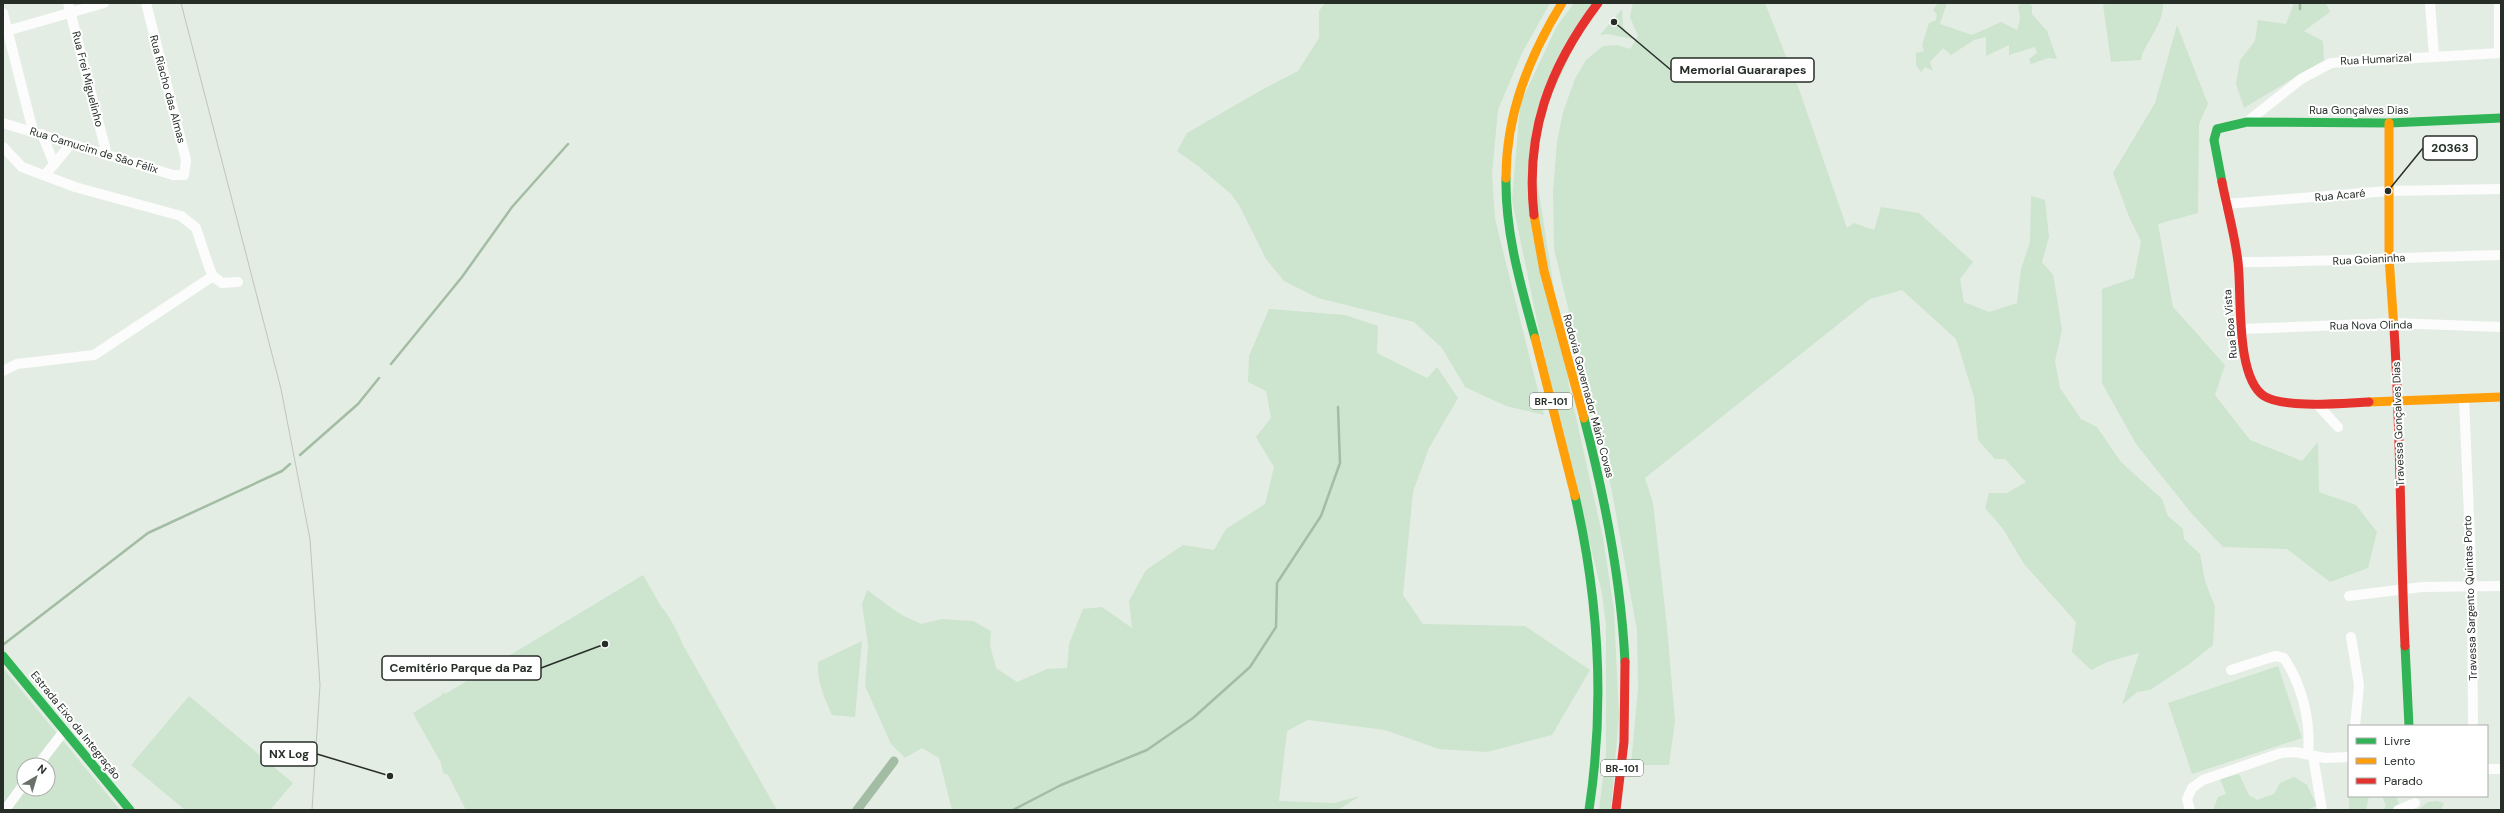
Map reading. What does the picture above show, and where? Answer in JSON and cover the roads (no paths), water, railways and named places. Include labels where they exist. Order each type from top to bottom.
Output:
[{"type":"main road","name":"BR-101","points":[[1562,3],[1543,34],[1521,84],[1508,143],[1506,185],[1517,271],[1561,439],[1584,537],[1591,577],[1596,642],[1597,727],[1595,769],[1589,810]]},
{"type":"main road","name":"Rodovia Governador Mário Covas","points":[[1598,3],[1575,34],[1550,84],[1535,136],[1531,179],[1544,273],[1604,501],[1611,532],[1620,594],[1625,643],[1625,682],[1623,755],[1616,810]]},
{"type":"main road","name":"Rua Gonçalves Dias","points":[[2217,129],[2247,122],[2389,123],[2501,118]]},
{"type":"main road","name":"Travessa Gonçalves Dias","points":[[2389,123],[2389,257],[2399,402],[2402,589],[2409,725]]},
{"type":"main road","name":"Rua Boa Vista","points":[[2217,129],[2214,142],[2238,262],[2242,352],[2248,372],[2263,396],[2276,401],[2317,404],[2501,397]]},
{"type":"main road","name":"Estrada Eixo da Integração","points":[[3,656],[130,810]]},
{"type":"street","points":[[5,31],[70,8],[104,3]]},
{"type":"street","name":"Rua Riacho das Almas","points":[[146,3],[186,160],[184,175]]},
{"type":"street","points":[[2430,3],[2434,56]]},
{"type":"street","points":[[2499,3],[2500,53]]},
{"type":"street","name":"Rua Frei Miguelinho","points":[[70,8],[107,155]]},
{"type":"street","points":[[3,13],[5,31],[37,132],[54,164]]},
{"type":"street","name":"Rua Humarizal","points":[[2247,122],[2301,79],[2331,63],[2500,53]]},
{"type":"street","name":"Rua Camucim de São Félix","points":[[3,123],[37,132],[71,144],[174,175],[184,175]]},
{"type":"street","points":[[45,175],[71,144]]},
{"type":"street","points":[[3,147],[22,166],[75,187],[181,216],[196,228],[213,276],[222,283],[238,282]]},
{"type":"street","name":"Rua Acaré","points":[[2226,204],[2388,192],[2501,189]]},
{"type":"street","name":"Rua Goianinha","points":[[2238,262],[2312,262],[2389,257],[2501,255]]},
{"type":"street","points":[[3,371],[16,364],[94,355],[213,276]]},
{"type":"street","name":"Rua Nova Olinda","points":[[2241,329],[2393,323],[2501,327]]},
{"type":"street","name":"Travessa Sargento Quintas Porto","points":[[2464,398],[2472,587],[2473,725]]},
{"type":"street","points":[[2317,404],[2338,427]]},
{"type":"street","points":[[2349,596],[2402,589],[2501,586]]},
{"type":"street","points":[[2351,637],[2359,685],[2355,725]]},
{"type":"street","points":[[2231,670],[2275,656],[2284,658],[2296,685],[2307,718],[2311,755],[2322,810]]},
{"type":"street","points":[[44,757],[64,731]]},
{"type":"street","points":[[2190,810],[2189,796],[2196,784],[2275,755],[2291,752],[2311,755],[2348,757]]},
{"type":"street","points":[[2488,769],[2501,769]]},
{"type":"street","points":[[5,810],[16,795]]},
{"type":"street","points":[[2398,810],[2415,803]]},
{"type":"waterway","points":[[2300,3],[2300,9]]},
{"type":"waterway","points":[[391,364],[462,277],[512,207],[568,144]]},
{"type":"waterway","points":[[300,455],[358,404],[379,378]]},
{"type":"waterway","points":[[1013,810],[1061,785],[1147,750],[1193,718],[1250,667],[1276,627],[1277,583],[1321,516],[1340,463],[1338,407]]},
{"type":"waterway","points":[[4,644],[148,533],[282,471],[290,464]]},
{"type":"waterway","points":[[857,810],[894,761]]},
{"type":"tram line","points":[[181,3],[281,389],[310,539],[320,685],[312,810]]},
{"type":"place","name":"Memorial Guararapes","points":[[1614,22]]},
{"type":"place","name":"20363","points":[[2388,191]]},
{"type":"place","name":"Cemitério Parque da Paz","points":[[605,644]]},
{"type":"place","name":"NX Log","points":[[390,776]]}]
